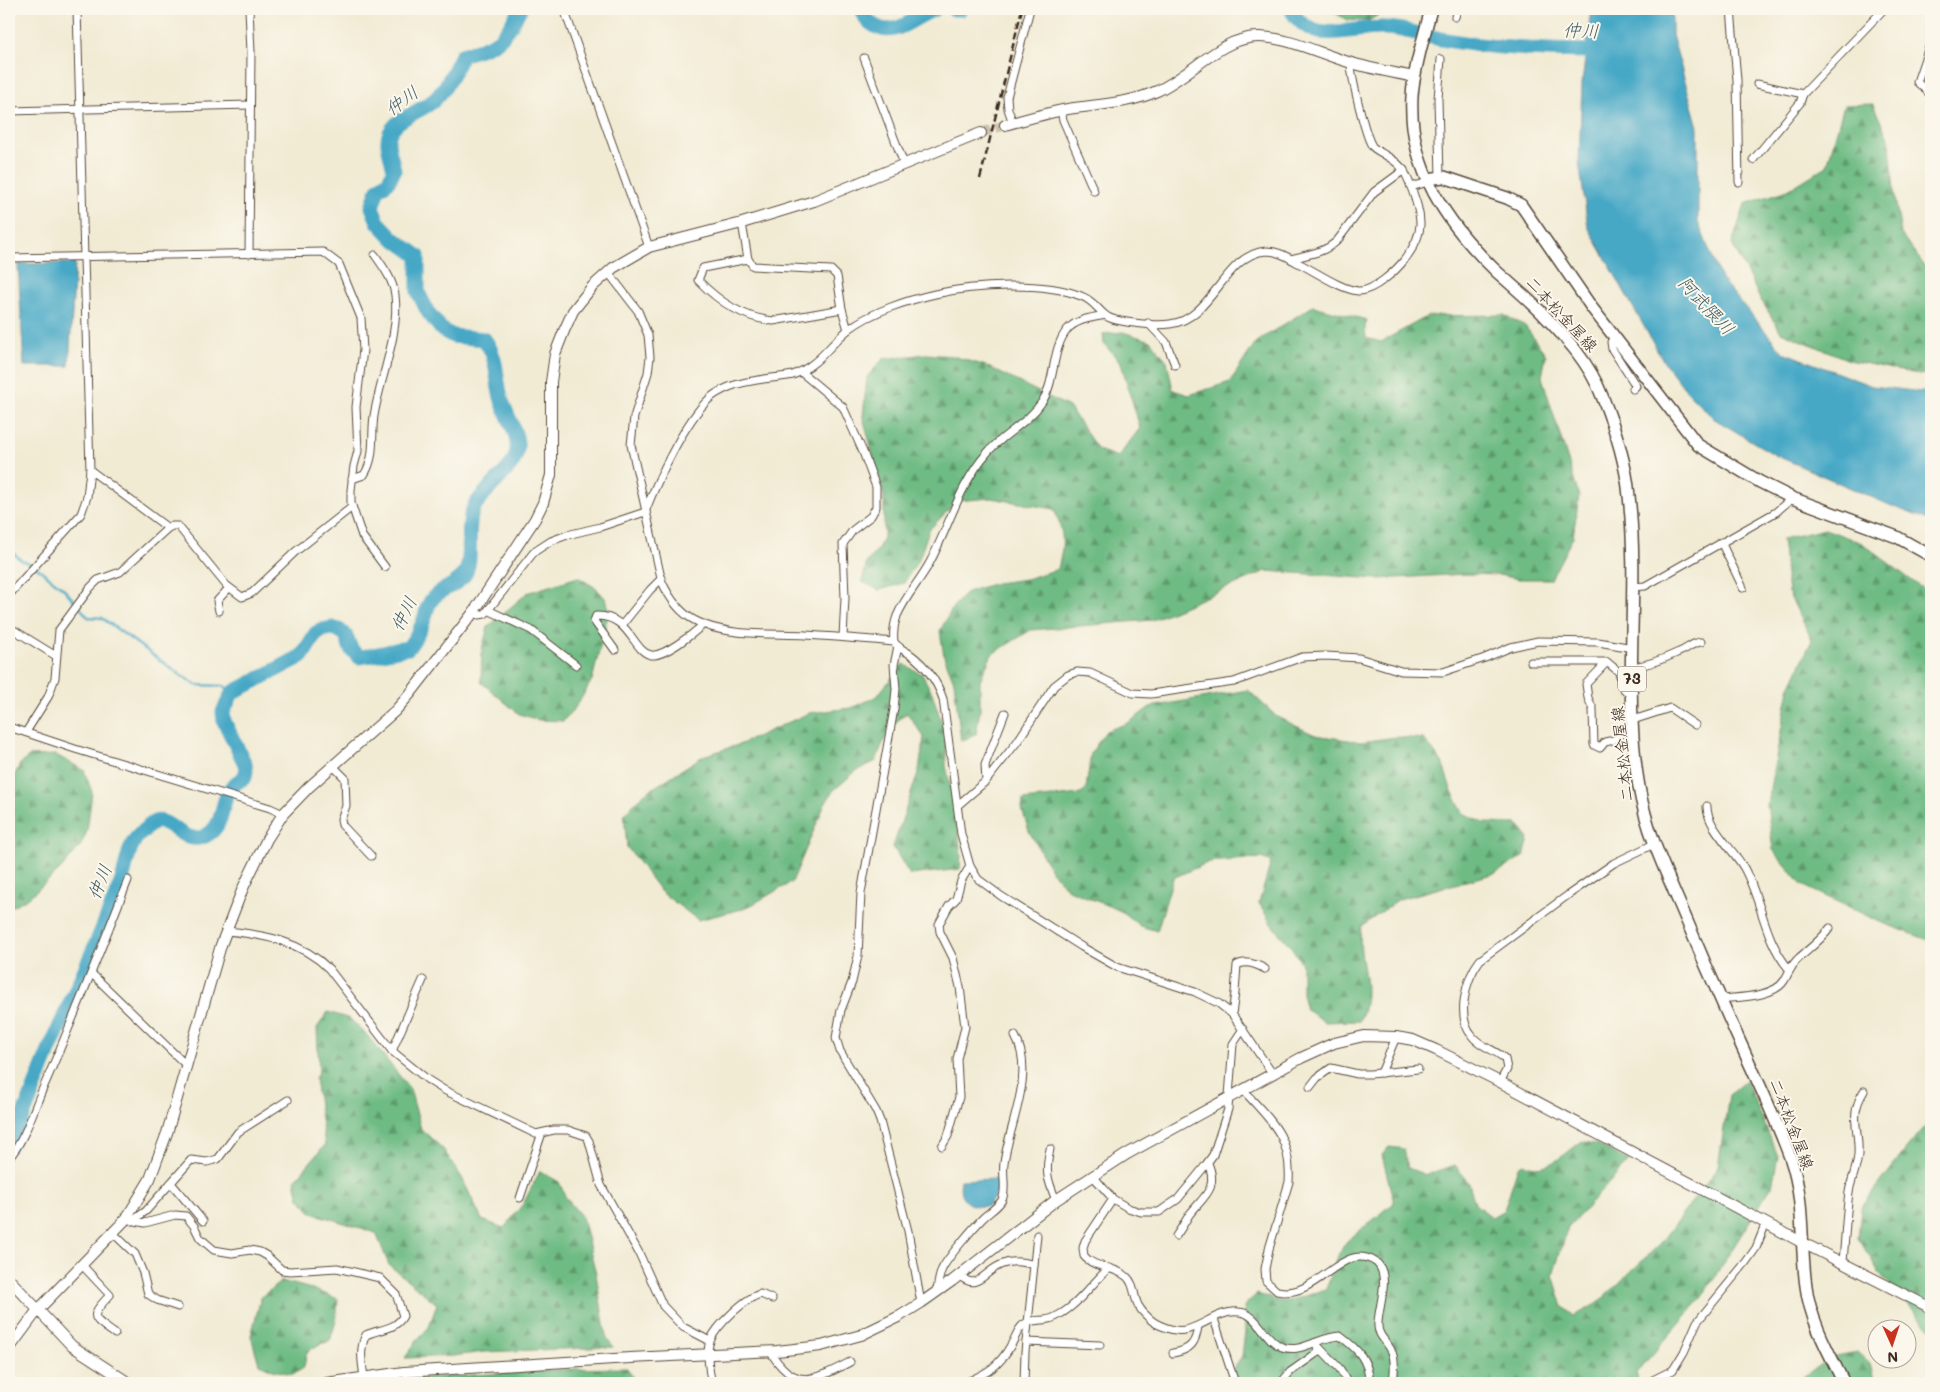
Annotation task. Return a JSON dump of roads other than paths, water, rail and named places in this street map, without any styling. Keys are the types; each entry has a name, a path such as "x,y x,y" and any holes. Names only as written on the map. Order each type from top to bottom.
{"main road":[{"name":"二本松金屋線","path":"1431,9 1415,77 1412,115 1421,164 1428,182 1443,209 1458,230 1573,345 1596,379 1613,423 1627,478 1631,516 1633,722 1639,788 1645,815 1654,844 1778,1125 1793,1166 1800,1199 1806,1290 1821,1334 1844,1383"},
{"name":"二本松金屋線","path":"1440,177 1507,198 1520,205 1592,308 1698,445 1760,482 1792,498 1896,538 1931,556"},
{"path":"1428,182 1440,177"}],"street":[{"path":"9,595 81,514 87,497 90,470 77,9"},
{"path":"249,9 249,254"},
{"path":"564,9 649,247"},
{"path":"1030,9 1007,97 1009,124 1061,110 1124,102 1151,94 1185,75 1223,47 1250,38 1260,37 1286,42 1351,63 1415,77"},
{"path":"1455,17 1457,9"},
{"path":"1730,9 1737,80 1739,182"},
{"path":"1752,160 1800,104 1803,94 1884,9"},
{"path":"1931,41 1918,82 1931,95"},
{"path":"864,58 904,164"},
{"path":"1440,177 1438,99 1441,59"},
{"path":"645,512 654,488 686,431 696,414 710,397 737,385 801,372 820,359 848,330 873,315 936,294 1022,286 1066,291 1090,300 1105,316 1117,320 1170,324 1188,318 1204,305 1236,265 1256,254 1271,252 1291,258 1349,289 1361,291 1372,287 1403,262 1415,244 1420,231 1421,220 1404,170 1398,162 1372,146 1354,84 1351,63"},
{"path":"1758,84 1803,94"},
{"path":"9,111 250,105"},
{"path":"1061,110 1063,120 1094,191"},
{"path":"129,1220 158,1161 216,963 243,888 267,839 283,814 309,787 334,767 395,711 410,694 473,612 531,525 542,503 551,475 551,382 556,354 573,311 592,287 608,272 628,258 649,247 742,223 814,201 981,133"},
{"path":"1291,258 1323,251 1330,247 1337,241 1374,192 1404,170"},
{"path":"1411,187 1428,182"},
{"path":"742,223 748,259 753,266 831,270 837,276 842,309 848,330"},
{"path":"9,258 323,252 339,264 361,318 363,336 356,407 358,451 350,490 352,507 362,536 385,567"},
{"path":"352,479 364,475 370,462 373,448 374,416 397,310 394,288 390,278 375,255"},
{"path":"748,259 703,268 698,280 709,291 726,303 750,316 764,320 773,321 842,309"},
{"path":"608,272 638,311 648,335 650,357 648,373 634,417 631,445 645,512 668,595 693,620 724,631 843,637 896,644 910,654 928,670 941,692 945,708 961,834 973,874 984,884 1082,947 1117,967 1218,1003 1232,1014 1272,1072"},
{"path":"920,1303 908,1231 880,1121 840,1051 836,1038 841,1010 852,982 858,956 861,893 894,709 896,644 894,630 897,615 929,565 970,476 987,453 1027,419 1043,400 1050,384 1060,344 1068,328 1080,321 1105,316"},
{"path":"1148,323 1166,342 1175,365"},
{"path":"1614,337 1611,342 1612,349 1636,386 1633,389"},
{"path":"801,372 843,407 863,452 876,488 876,507 871,516 847,537 843,544 845,598 843,637"},
{"path":"90,470 168,528"},
{"path":"1632,587 1645,586 1776,512 1792,498"},
{"path":"26,732 48,697 56,678 56,656 60,630 90,588 98,580 120,572 168,528 178,526 229,588 242,597 252,593 295,552 352,507"},
{"path":"473,612 482,615 488,610 534,552 540,548 567,535 645,512"},
{"path":"1721,542 1743,588"},
{"path":"622,625 662,578"},
{"path":"219,611 217,601 229,588"},
{"path":"488,610 531,630 576,665"},
{"path":"615,650 594,621 596,616 622,625 646,653 653,656 668,650 695,633 704,624"},
{"path":"9,627 56,656"},
{"path":"958,805 986,781 1017,742 1054,686 1068,675 1076,672 1090,673 1133,693 1151,694 1234,682 1302,657 1359,658 1401,671 1443,672 1511,647 1538,641 1598,642 1633,648"},
{"path":"1632,667 1671,656 1683,651 1694,642 1701,642"},
{"path":"1531,662 1607,662 1619,672 1623,688 1632,697"},
{"path":"1607,662 1586,684 1588,698 1593,709 1594,745 1600,748 1605,742 1614,740 1633,722 1670,708 1695,725"},
{"path":"986,781 985,765 1005,713"},
{"path":"9,727 270,808 283,814"},
{"path":"334,767 345,778 346,806 341,819 342,825 371,856"},
{"path":"1707,806 1707,812 1711,821 1740,860 1751,881 1776,951 1789,969"},
{"path":"1500,1082 1507,1069 1505,1060 1472,1037 1464,1021 1465,998 1474,967 1480,960 1614,863 1654,844"},
{"path":"942,1146 948,1136 959,1097 957,1059 965,1027 960,986 953,958 940,932 939,924 956,899 961,881 970,866"},
{"path":"9,1158 24,1135 92,974 128,880"},
{"path":"1721,999 1762,994 1774,989 1784,982 1789,969 1798,958 1822,939 1830,928"},
{"path":"228,930 261,935 289,943 317,958 329,969 392,1051 444,1090 533,1132 542,1133 554,1130 568,1130 586,1136 601,1185 639,1253 663,1306 683,1327 710,1342"},
{"path":"1232,1014 1236,993 1237,965 1243,962 1253,963 1265,969"},
{"path":"92,974 186,1065"},
{"path":"392,1051 423,980"},
{"path":"1092,1175 1113,1200 1140,1212 1159,1212 1178,1199 1213,1155 1230,1098 1233,1044 1243,1029"},
{"path":"937,1291 943,1268 976,1225 994,1209 1004,1196 1004,1162 1018,1106 1022,1080 1023,1061 1015,1036"},
{"path":"328,1383 434,1370 770,1351 821,1346 840,1342 872,1331 920,1303 1056,1200 1127,1154 1300,1058 1348,1039 1364,1036 1396,1037 1413,1040 1500,1082 1803,1243 1931,1308"},
{"path":"1381,1074 1396,1037"},
{"path":"1310,1087 1317,1078 1331,1068 1358,1074 1381,1074 1418,1069"},
{"path":"1243,1090 1275,1124 1281,1134 1289,1169 1289,1182 1266,1265 1266,1282 1277,1291 1300,1290 1314,1284 1335,1266 1348,1259 1362,1256 1377,1263 1382,1273 1383,1292 1377,1326 1393,1354 1395,1365 1393,1383"},
{"path":"1843,1262 1849,1191 1858,1154 1855,1123 1856,1109 1864,1091"},
{"path":"9,1349 37,1311 81,1264 112,1233 129,1220 146,1211 191,1160 208,1162 218,1160 238,1132 288,1100"},
{"path":"520,1198 542,1133"},
{"path":"1050,1149 1047,1163 1047,1178 1056,1200"},
{"path":"1176,1236 1189,1216 1208,1193 1212,1176 1208,1163"},
{"path":"170,1183 202,1221"},
{"path":"1113,1200 1085,1241 1083,1248 1084,1256 1087,1260 1123,1274 1131,1281 1138,1307 1152,1321 1174,1331 1184,1331 1229,1312 1243,1312 1248,1314 1271,1340 1282,1347 1303,1347 1331,1336 1340,1336 1346,1340 1366,1363 1370,1383"},
{"path":"129,1220 146,1223 160,1221 175,1215 186,1216 200,1238 214,1250 232,1254 250,1250 260,1252 282,1270 337,1268 380,1278 396,1294 403,1316 392,1327 366,1335 362,1348 364,1378"},
{"path":"1647,1383 1673,1370 1684,1352 1697,1322 1756,1248 1766,1223"},
{"path":"112,1233 135,1254 144,1273 148,1294 157,1300 178,1307"},
{"path":"1024,1383 1026,1342 1038,1235"},
{"path":"959,1275 972,1283 1003,1264 1014,1262 1034,1265"},
{"path":"81,1264 110,1295 96,1310 95,1316 100,1324 115,1334"},
{"path":"965,1383 987,1373 997,1365 1007,1352 1021,1326 1028,1321 1054,1318 1071,1308 1109,1268"},
{"path":"9,1279 37,1311 72,1346 129,1383"},
{"path":"712,1383 709,1354 710,1342 728,1318 748,1299 761,1294 772,1299"},
{"path":"1214,1319 1235,1383"},
{"path":"1173,1353 1187,1350 1191,1346 1198,1326"},
{"path":"1026,1342 1100,1345"},
{"path":"1315,1343 1340,1369 1348,1383"},
{"path":"1281,1383 1290,1372 1321,1350"},
{"path":"770,1351 778,1364 796,1378 804,1380 823,1375 850,1362"}],"water":[{"name":"阿武隈川","path":"1591,9 1672,9 1672,35 1698,127 1698,222 1721,279 1783,352 1872,386 1931,393 1931,521 1894,507 1775,455 1713,418 1689,394 1664,362 1588,227 1579,161 1582,84"},
{"path":"75,263 69,366 24,366 18,264"},
{"path":"999,1179 999,1191 988,1206 975,1206 966,1202 963,1198 960,1187 961,1180"}],"waterway":[{"name":"仲川","path":"9,1146 113,904 132,844 151,824 161,821 186,836 193,838 210,833 218,824 230,789 245,777 245,764 224,721 223,712 232,693 302,656 316,633 322,630 332,628 339,630 346,636 351,649 359,657 408,648 420,629 431,601 436,595 459,580 466,572 469,559 470,519 472,512 479,500 513,462 516,454 516,438 502,401 489,346 484,339 453,336 442,330 428,312 418,292 418,256 393,238 378,222 372,207 378,189 388,182 394,171 388,144 392,129 397,123 427,106 438,96 462,55 498,41 520,9"},
{"name":"仲川","path":"861,9 866,19 883,29 890,30 905,25 935,9"},
{"name":"仲川","path":"954,9 961,9"},
{"name":"仲川","path":"1291,9 1302,24 1310,29 1326,33 1391,28 1441,39 1481,45 1543,50 1605,51"},
{"path":"9,549 21,560 34,565 64,589 88,617 102,618 196,685 224,686 232,693"}],"tunnel":[{"path":"981,133 1005,125"}],"railway":[{"path":"980,179 1022,9"}]}
